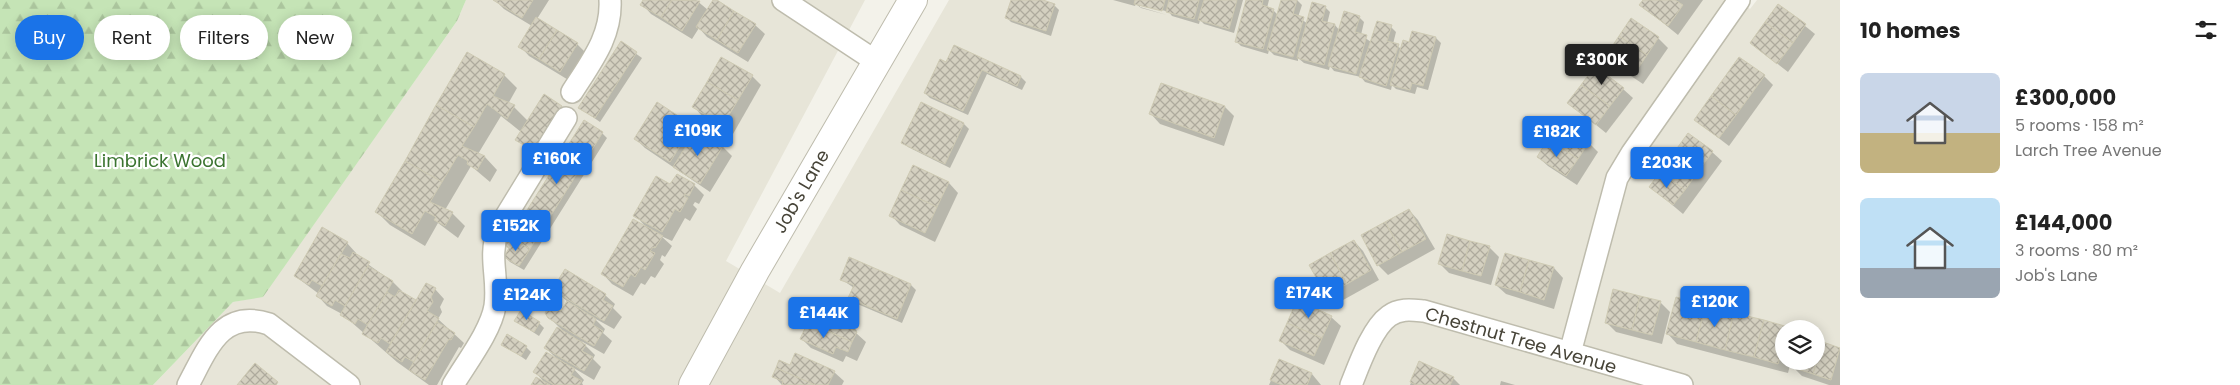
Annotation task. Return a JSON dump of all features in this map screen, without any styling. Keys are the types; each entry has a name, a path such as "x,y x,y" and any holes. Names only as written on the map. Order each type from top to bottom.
{"street":[{"path":"572,92 605,39 611,16 610,0"},
{"path":"783,0 877,62"},
{"name":"Job's Lane","path":"693,385 755,271 913,0"},
{"path":"1570,353 1617,178 1632,153 1739,0"},
{"path":"453,385 493,313 495,290 492,246 498,228 566,118"},
{"name":"Chestnut Tree Avenue","path":"1351,385 1369,344 1389,316 1405,309 1424,311 1682,385"},
{"path":"188,385 208,347 219,333 242,319 255,319 268,324 349,385"}],"shaded area":[{"path":"466,0 865,0 726,261 780,293 949,0 1738,0 1750,9 1757,0 1840,0 1840,385 153,385 233,302 263,296 457,21"}],"green space":[{"name":"Limbrick Wood","path":"0,0 466,0 457,21 263,297 233,302 153,385 0,385"}],"building":[{"path":"493,0 533,0 522,18"},
{"path":"643,0 672,0 661,17 640,5"},
{"path":"672,0 700,1 682,31 661,17"},
{"path":"713,0 717,0 734,11 717,40 696,27"},
{"path":"1011,0 1043,0 1055,4 1046,31 1005,18"},
{"path":"1135,0 1165,0 1162,11 1134,4"},
{"path":"1169,0 1199,0 1194,19 1166,12"},
{"path":"1204,0 1237,0 1229,29 1198,20"},
{"path":"1246,0 1263,0 1262,5 1274,9 1263,49 1235,42"},
{"path":"1281,0 1297,0 1293,14 1304,17 1293,57 1267,50"},
{"path":"1643,0 1675,0 1683,5 1668,26 1639,5"},
{"path":"1312,2 1326,6 1322,21 1335,24 1324,65 1297,58"},
{"path":"1778,4 1806,24 1793,43 1765,22"},
{"path":"734,11 756,24 738,53 717,40"},
{"path":"1344,11 1360,16 1355,32 1367,35 1356,74 1328,66"},
{"path":"536,17 557,30 539,59 518,47"},
{"path":"1631,18 1659,37 1647,55 1619,36"},
{"path":"1377,21 1392,25 1387,41 1399,44 1386,86 1359,77"},
{"path":"1765,22 1793,43 1777,64 1750,43"},
{"path":"557,30 578,43 560,72 539,59"},
{"path":"1412,31 1436,37 1423,86 1412,83 1410,90 1390,85 1403,40 1409,42"},
{"path":"1619,36 1647,55 1633,76 1605,57"},
{"path":"621,41 637,52 595,118 578,108"},
{"path":"954,45 1021,76 1017,86 982,70 963,111 924,93 940,59 946,62"},
{"path":"467,52 505,74 493,96 515,105 507,119 487,104 474,127 436,105"},
{"path":"721,57 753,75 738,100 707,82"},
{"path":"1739,57 1765,75 1736,115 1711,96"},
{"path":"1595,66 1624,88 1610,106 1581,85"},
{"path":"707,82 738,100 723,125 692,107"},
{"path":"1161,83 1225,106 1214,138 1149,114"},
{"path":"1581,85 1610,106 1596,125 1567,103"},
{"path":"544,94 562,106 534,151 515,140"},
{"path":"1711,96 1736,115 1719,138 1694,120"},
{"path":"657,102 686,121 677,135 684,140 670,162 634,139"},
{"path":"921,102 964,123 945,164 901,143"},
{"path":"436,105 474,127 462,146 485,156 477,170 458,155 442,182 405,161"},
{"path":"584,120 603,132 530,249 510,237"},
{"path":"1560,122 1589,142 1578,159 1548,139"},
{"path":"696,130 723,146 700,184 673,167"},
{"path":"1688,133 1713,151 1700,169 1675,151"},
{"path":"1548,139 1578,159 1566,176 1537,157"},
{"path":"1675,151 1700,169 1685,190 1660,172"},
{"path":"405,161 442,182 430,202 453,212 445,226 434,220 436,217 425,211 412,234 375,212"},
{"path":"913,165 949,182 937,207 901,190"},
{"path":"1660,172 1685,190 1673,205 1649,187"},
{"path":"677,174 695,184 689,196 685,194 684,196 688,198 680,212 675,209 662,232 633,216 656,176 670,184"},
{"path":"901,190 937,207 925,233 889,216"},
{"path":"1409,209 1426,239 1402,252 1385,222"},
{"path":"633,219 663,236 655,248 653,247 650,251 655,253 645,270 641,267 635,277 631,274 623,287 601,274"},
{"path":"1385,222 1402,252 1377,266 1361,235"},
{"path":"322,227 348,242 322,286 312,280 309,285 294,276"},
{"path":"1447,234 1470,241 1462,271 1438,264"},
{"path":"510,237 530,249 519,266 504,257 509,248 505,246"},
{"path":"1354,240 1371,270 1347,284 1330,253"},
{"path":"1470,241 1490,246 1481,276 1462,271"},
{"path":"353,252 370,262 345,306 335,300 332,306 316,296 341,254 350,258"},
{"path":"1330,253 1347,284 1326,295 1309,265"},
{"path":"1505,253 1529,260 1520,292 1495,285"},
{"path":"849,257 911,284 897,319 848,298 854,285 840,280"},
{"path":"1529,260 1554,267 1544,300 1520,292"},
{"path":"368,266 393,281 368,325 358,319 355,324 340,315"},
{"path":"565,269 606,294 603,300 613,306 604,321 552,290"},
{"path":"426,283 436,288 431,297 433,302 427,311 439,318 414,362 405,357 402,362 386,352"},
{"path":"530,285 549,297 543,307 524,296"},
{"path":"1613,289 1640,296 1632,330 1605,323"},
{"path":"399,290 416,300 390,344 381,338 378,343 362,334 387,292 395,297"},
{"path":"1640,296 1661,301 1652,335 1632,330"},
{"path":"1676,297 1706,305 1696,342 1666,334"},
{"path":"1297,300 1332,316 1322,338 1287,323"},
{"path":"567,301 596,319 593,325 603,331 594,346 548,318 545,313 548,308 561,311"},
{"path":"816,305 848,320 845,326 857,332 852,342 808,322"},
{"path":"1706,305 1734,313 1725,350 1696,342"},
{"path":"521,310 540,322 534,332 514,321"},
{"path":"1734,313 1764,320 1754,357 1725,350"},
{"path":"1764,320 1775,323 1775,363 1754,357"},
{"path":"437,322 455,333 451,340 449,339 425,380 409,370"},
{"path":"808,322 852,342 848,352 836,347 833,354 800,339"},
{"path":"1287,323 1322,338 1314,356 1279,341"},
{"path":"557,327 586,345 582,351 593,357 584,371 544,348"},
{"path":"507,334 527,346 521,356 501,345"},
{"path":"1825,343 1840,348 1831,380 1813,374 1814,370 1825,370"},
{"path":"546,352 575,369 571,375 582,381 579,385 554,385 533,372"},
{"path":"795,353 835,371 828,385 815,385 776,368 779,360 790,365"},
{"path":"1279,359 1312,373 1307,385 1282,385 1270,380"},
{"path":"1419,361 1454,377 1450,385 1416,385 1410,382"},
{"path":"255,363 278,382 276,385 237,385"},
{"path":"776,368 815,385 782,385 783,381 772,377"},
{"path":"1800,370 1814,370 1813,374"},
{"path":"536,377 550,385 531,385"}]}
